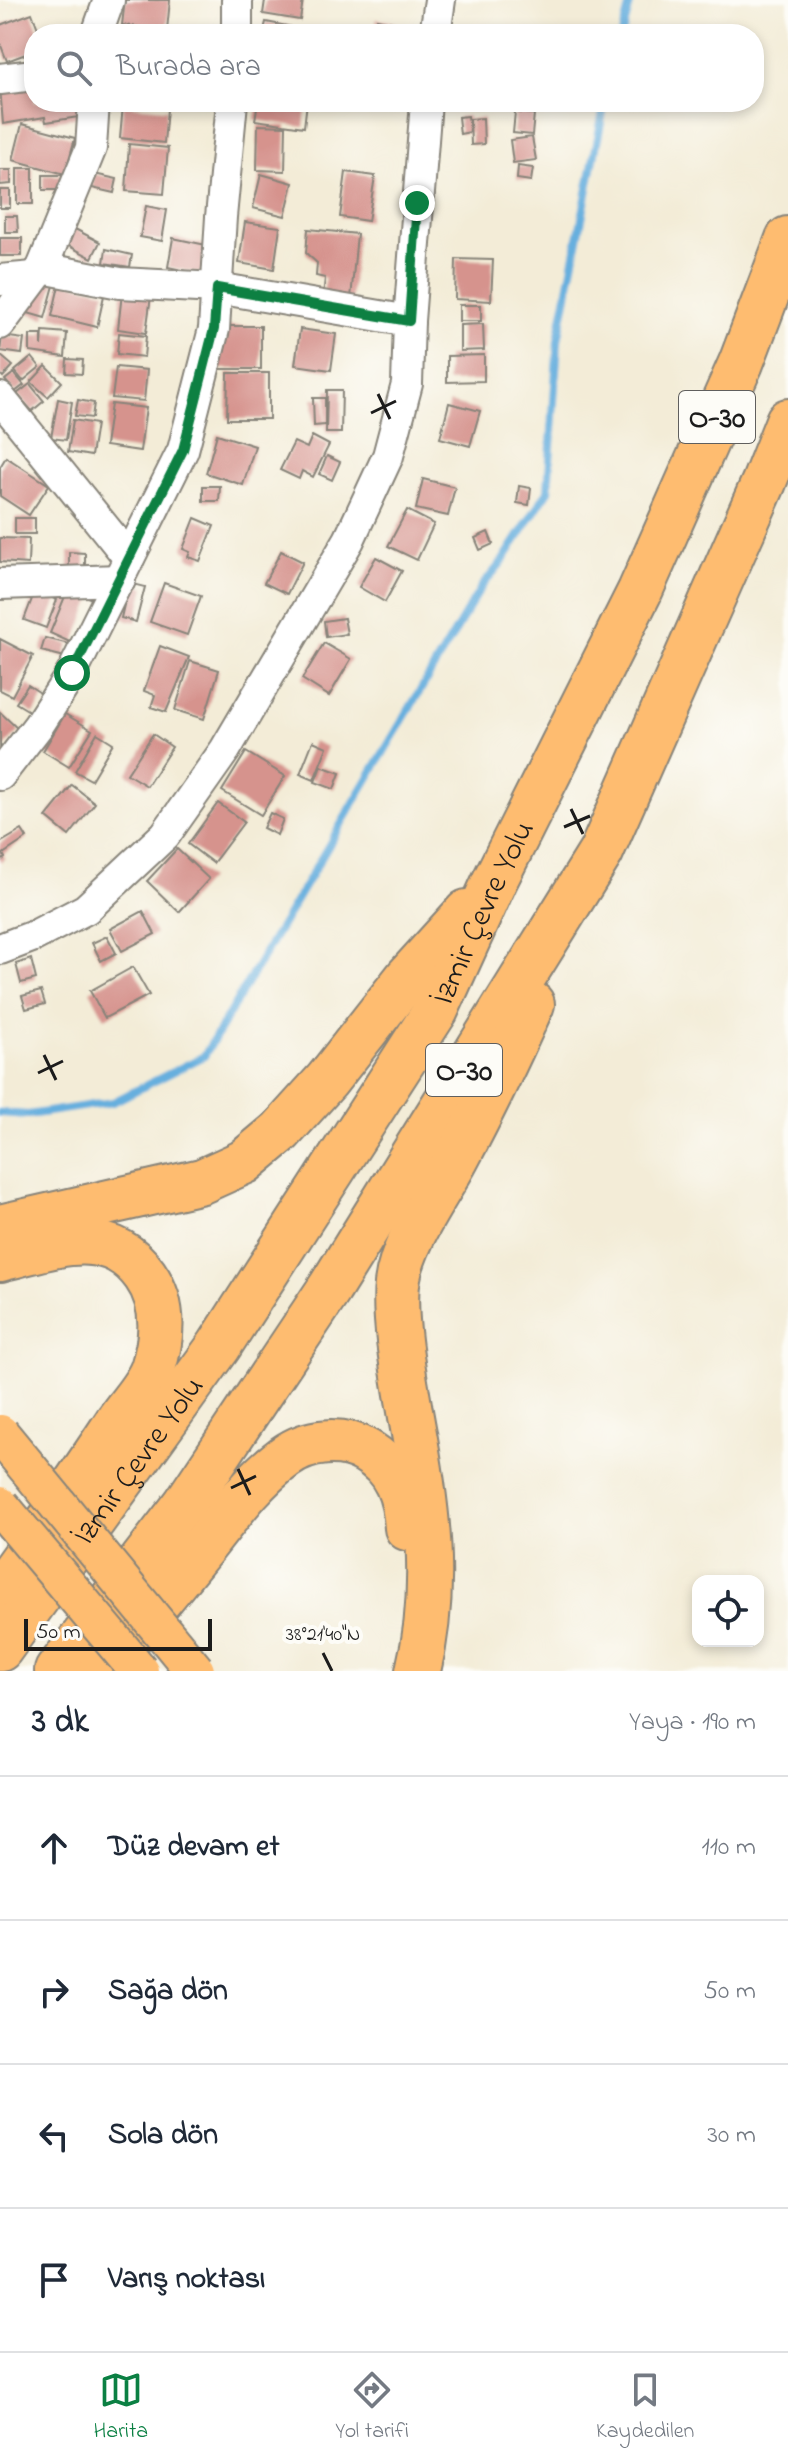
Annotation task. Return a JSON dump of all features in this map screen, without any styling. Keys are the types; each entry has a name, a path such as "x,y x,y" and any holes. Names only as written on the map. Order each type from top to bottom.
{"highway":[{"name":"İzmir Çevre Yolu","path":"0,1649 219,1346 436,1010 495,880 640,591 741,363 788,239"},
{"name":"İzmir Çevre Yolu","path":"57,1671 185,1505 322,1301 601,852 788,421"},
{"path":"418,1671 430,1604 431,1551 424,1484 399,1336 397,1284 411,1239 495,1085 601,852"},
{"path":"0,1227 202,1181 244,1162 281,1131 327,1080 407,978 495,880"},
{"path":"0,1259 77,1241 112,1246 137,1265 151,1283 161,1313 160,1342 151,1373 0,1589"},
{"path":"101,1671 250,1489 287,1455 324,1441 353,1444 375,1456 396,1477 406,1508 409,1551 407,1597 390,1671"}],"main road":[{"path":"0,1434 195,1671"},
{"path":"0,1506 139,1671"}],"street":[{"path":"101,24 109,0"},
{"path":"237,0 237,24"},
{"path":"436,24 440,0"},
{"path":"0,79 24,76"},
{"path":"0,324 38,273 91,148 93,112"},
{"path":"0,775 38,726 72,673 183,450 214,329 231,112"},
{"path":"0,949 34,936 86,909 165,835 225,750 349,540 388,456 407,384 425,112"},
{"path":"0,280 38,273 120,283 217,288 409,321"},
{"path":"0,398 125,569"},
{"path":"0,584 125,569"}],"building":[{"path":"125,0 170,0 168,24 122,24"},
{"path":"265,0 303,0 300,20 263,14"},
{"path":"32,13 36,24 24,24 24,55 7,61 0,43 0,25"},
{"path":"377,19 397,23 397,24 376,24"},
{"path":"24,83 24,112 84,112 85,116 46,122 45,117 3,124 0,87"},
{"path":"122,112 167,112 164,143 120,138"},
{"path":"256,112 306,112 304,127 255,120"},
{"path":"515,112 534,114 532,135 513,133"},
{"path":"468,116 470,132 460,134 458,117"},
{"path":"483,118 484,144 471,145 470,119"},
{"path":"22,124 75,138 65,174 13,160"},
{"path":"258,125 286,126 285,171 257,170"},
{"path":"532,137 536,160 513,163 510,140"},
{"path":"129,144 168,148 164,194 126,191"},
{"path":"518,166 533,168 531,181 517,179"},
{"path":"17,168 33,168 33,204 17,204"},
{"path":"0,170 11,170 11,184 0,185"},
{"path":"346,172 375,176 368,221 340,217"},
{"path":"94,174 117,179 114,193 92,188"},
{"path":"261,174 293,183 285,216 253,208"},
{"path":"43,175 62,175 62,190 43,190"},
{"path":"0,190 10,190 10,208 0,208"},
{"path":"146,206 167,210 162,241 140,237"},
{"path":"5,216 17,216 18,232 5,232"},
{"path":"245,222 280,227 274,269 239,263"},
{"path":"73,228 100,242 92,258 65,244"},
{"path":"308,229 357,234 351,299 323,296 325,278 316,276 317,263 306,253"},
{"path":"0,238 22,238 22,256 0,256"},
{"path":"173,238 206,245 201,274 168,267"},
{"path":"106,249 132,255 130,267 104,263"},
{"path":"456,259 493,260 491,301 455,299"},
{"path":"38,277 55,282 45,318 28,313"},
{"path":"60,281 105,291 97,327 52,316"},
{"path":"122,293 151,296 146,333 118,329"},
{"path":"459,305 481,305 481,321 459,321"},
{"path":"483,324 484,350 460,351 460,325"},
{"path":"216,326 261,326 261,369 216,369"},
{"path":"300,329 336,334 331,370 295,365"},
{"path":"43,331 67,333 65,357 30,352 30,335 42,335 42,346"},
{"path":"119,333 146,336 144,357 117,354"},
{"path":"2,336 24,339 22,354 0,351"},
{"path":"0,355 13,366 3,377 0,374"},
{"path":"484,355 484,381 447,382 447,356"},
{"path":"32,357 40,367 23,381 15,371"},
{"path":"67,359 83,360 82,374 66,373"},
{"path":"46,366 62,382 48,397 31,382"},
{"path":"116,367 147,370 144,401 112,398"},
{"path":"14,373 24,385 15,392 5,380"},
{"path":"228,373 269,373 269,419 227,419"},
{"path":"30,384 44,401 32,411 17,394"},
{"path":"327,390 342,390 341,433 326,433"},
{"path":"313,398 325,398 325,425 314,426"},
{"path":"58,399 72,402 66,440 51,438"},
{"path":"78,400 94,403 92,418 75,416"},
{"path":"449,403 480,411 470,446 440,438"},
{"path":"111,404 146,408 140,451 105,446"},
{"path":"73,420 96,424 91,456 68,452"},
{"path":"217,434 255,446 243,485 206,473"},
{"path":"312,436 329,445 313,477 302,471 299,479 280,470 294,442 307,448"},
{"path":"327,456 340,462 332,480 319,474"},
{"path":"6,457 49,485 29,515 0,496 0,467"},
{"path":"423,479 455,487 448,516 416,509"},
{"path":"203,486 220,486 219,501 203,501"},
{"path":"519,486 531,488 529,505 517,503"},
{"path":"407,510 434,524 417,560 388,546"},
{"path":"15,518 35,518 35,534 15,534"},
{"path":"195,518 214,526 200,561 188,557 190,552 183,549"},
{"path":"488,532 493,544 480,550 475,538"},
{"path":"0,538 29,539 28,564 0,562"},
{"path":"281,551 303,562 287,594 264,583"},
{"path":"69,552 85,553 85,570 69,569"},
{"path":"376,557 402,571 385,602 359,587"},
{"path":"129,583 145,587 136,622 121,618"},
{"path":"164,583 201,596 187,635 150,622"},
{"path":"68,589 92,599 74,644 50,633"},
{"path":"35,591 57,600 46,628 24,620"},
{"path":"344,618 347,634 326,637 324,621"},
{"path":"45,638 69,644 65,657 41,651"},
{"path":"0,639 33,656 12,696 0,690"},
{"path":"324,643 351,659 329,696 302,679"},
{"path":"160,646 189,657 166,712 151,707 155,695 144,691"},
{"path":"190,661 219,670 204,719 175,710"},
{"path":"28,685 45,696 34,714 16,703"},
{"path":"0,712 20,731 0,751"},
{"path":"65,714 92,730 69,767 43,751"},
{"path":"97,733 113,743 91,780 75,771"},
{"path":"153,734 172,747 147,786 127,774"},
{"path":"313,741 327,747 314,780 300,774"},
{"path":"246,752 285,776 261,815 222,791"},
{"path":"321,766 340,773 334,789 315,782"},
{"path":"72,785 95,803 69,836 46,817"},
{"path":"218,803 244,822 213,863 188,844"},
{"path":"270,813 283,819 277,835 263,828"},
{"path":"22,830 27,838 3,854 5,858 0,862 0,843"},
{"path":"177,849 209,879 179,912 147,881"},
{"path":"143,911 155,934 122,951 110,929"},
{"path":"107,936 116,953 101,961 92,943"},
{"path":"31,959 36,979 21,983 16,964"},
{"path":"133,967 149,995 105,1018 90,991"},
{"path":"41,991 45,1004 26,1009 22,996"}],"waterway":[{"path":"625,24 631,0"},
{"path":"0,1113 28,1115 113,1102 204,1056 482,586 502,562 548,491 558,340 603,112"}],"route":[{"path":"72,673 183,450 214,329 217,288 409,321 417,203"}]}
